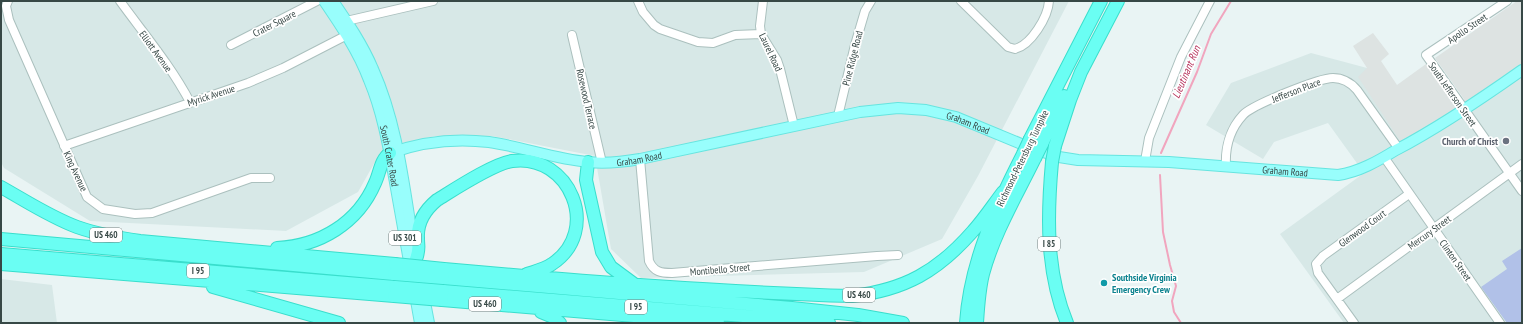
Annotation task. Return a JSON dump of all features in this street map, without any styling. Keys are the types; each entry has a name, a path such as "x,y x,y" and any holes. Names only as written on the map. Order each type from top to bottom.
{"highway":[{"name":"Richmond-Petersburg Turnpike","path":"966,323 968,299 975,266 1003,192 1101,1"},
{"name":"Richmond-Petersburg Turnpike","path":"1067,323 1055,283 1049,244 1048,204 1052,162 1055,146 1081,72 1118,1"},
{"path":"977,323 984,273 1001,226 1076,71 1094,47"},
{"path":"221,248 291,247 308,243 329,234 350,219 366,201 377,179 383,159 393,152"},
{"path":"416,259 419,250 418,240 420,222 431,205 437,200 498,165 511,161 528,161 550,169 564,181 573,198 577,213 577,222 570,244 559,259 543,269 520,276"},
{"path":"588,162 586,180 602,252 611,266 635,284"},
{"name":"US 460","path":"1,187 65,222 95,233 140,241 221,248 443,274 520,276 752,292 852,296 881,292 896,287 923,275 944,261 974,230 1003,192"},
{"name":"I 95","path":"1,239 394,269"},
{"name":"I 95","path":"1,254 394,292 829,323"},
{"path":"1,264 189,280 394,292"},
{"name":"I 95","path":"443,274 858,315 885,323"},
{"path":"189,280 339,323"},
{"path":"675,287 727,298 792,308"},
{"name":"US 460","path":"442,296 528,308 718,323"},
{"path":"528,308 547,314 560,323"},
{"path":"858,315 903,323"},
{"path":"669,323 687,320"}],"main road":[{"name":"South Crater Road","path":"324,1 343,22"},
{"name":"South Crater Road","path":"333,1 350,34 370,80 393,152 429,323"},
{"name":"Graham Road","path":"393,152 438,142 476,141 517,147 564,158 602,163 640,159 838,116 879,109 898,108 926,110 956,117 1013,142 1059,157 1097,161 1145,161 1226,166 1338,175 1356,171 1422,136 1464,110 1522,70"},
{"name":"South Crater Road","path":"393,152 420,323"}],"street":[{"name":"King Avenue","path":"8,1 7,13 87,197 103,209 135,214 152,213 251,178 270,178"},
{"name":"Elliott Avenue","path":"120,1 181,85 190,102"},
{"path":"343,22 430,1"},
{"path":"638,1 643,12 654,25 660,29 698,42 714,43 736,35 761,34"},
{"name":"Laurel Road","path":"762,1 760,26 761,34 777,60 794,126"},
{"path":"961,1 1004,44 1015,49 1024,45 1033,35 1047,15 1049,1"},
{"path":"1145,161 1149,138 1181,57 1210,1"},
{"name":"Apollo Street","path":"1426,55 1507,1"},
{"name":"Crater Square","path":"231,45 312,2"},
{"name":"Pine Ridge Road","path":"838,116 866,3"},
{"name":"Myrick Avenue","path":"64,146 259,78 350,34"},
{"name":"Rosewood Terrace","path":"572,35 602,163"},
{"name":"South Jefferson Street","path":"1426,55 1522,191"},
{"name":"Jefferson Place","path":"1226,166 1229,139 1238,120 1244,114 1256,105 1327,78 1340,79 1352,85 1399,149"},
{"name":"Clinton Street","path":"1384,157 1500,323"},
{"name":"Montibello Street","path":"640,159 649,261 658,272 678,272 898,255"},
{"name":"Mercury Street","path":"1336,299 1522,164"},
{"name":"Glenwood Court","path":"1336,299 1318,273 1316,264 1323,256 1409,194"},
{"path":"1336,299 1354,323"}],"shaded area":[{"path":"1,1 1069,1 978,176 942,239 864,272 641,278 611,249 595,156 492,136 435,136 403,143 380,153 358,192 286,231 90,221 4,168 1,162"},
{"path":"1517,1 1520,1 1522,4 1522,64 1466,102 1435,58"},
{"path":"1373,33 1389,54 1381,61 1397,85 1426,64 1457,108 1401,142 1358,77 1367,68 1353,46"},
{"path":"1311,53 1367,68 1401,142 1522,61 1522,323 1344,323 1280,234 1364,173 1328,123 1274,142 1263,159 1206,125 1231,83"},
{"path":"1522,248 1522,323 1507,323 1481,287 1507,269 1502,261"},
{"path":"1,279 52,285 57,323 1,323"}],"waterway":[{"name":"Lieutinant Run","path":"1161,153 1197,72 1211,34 1231,1"},
{"name":"Lieutinant Run","path":"1160,175 1163,232 1176,286 1172,301 1174,312 1181,323"}],"place":[{"name":"Church of Christ","path":"1506,141"},
{"name":"Southside Virginia Emergency Crew","path":"1104,283"}]}
